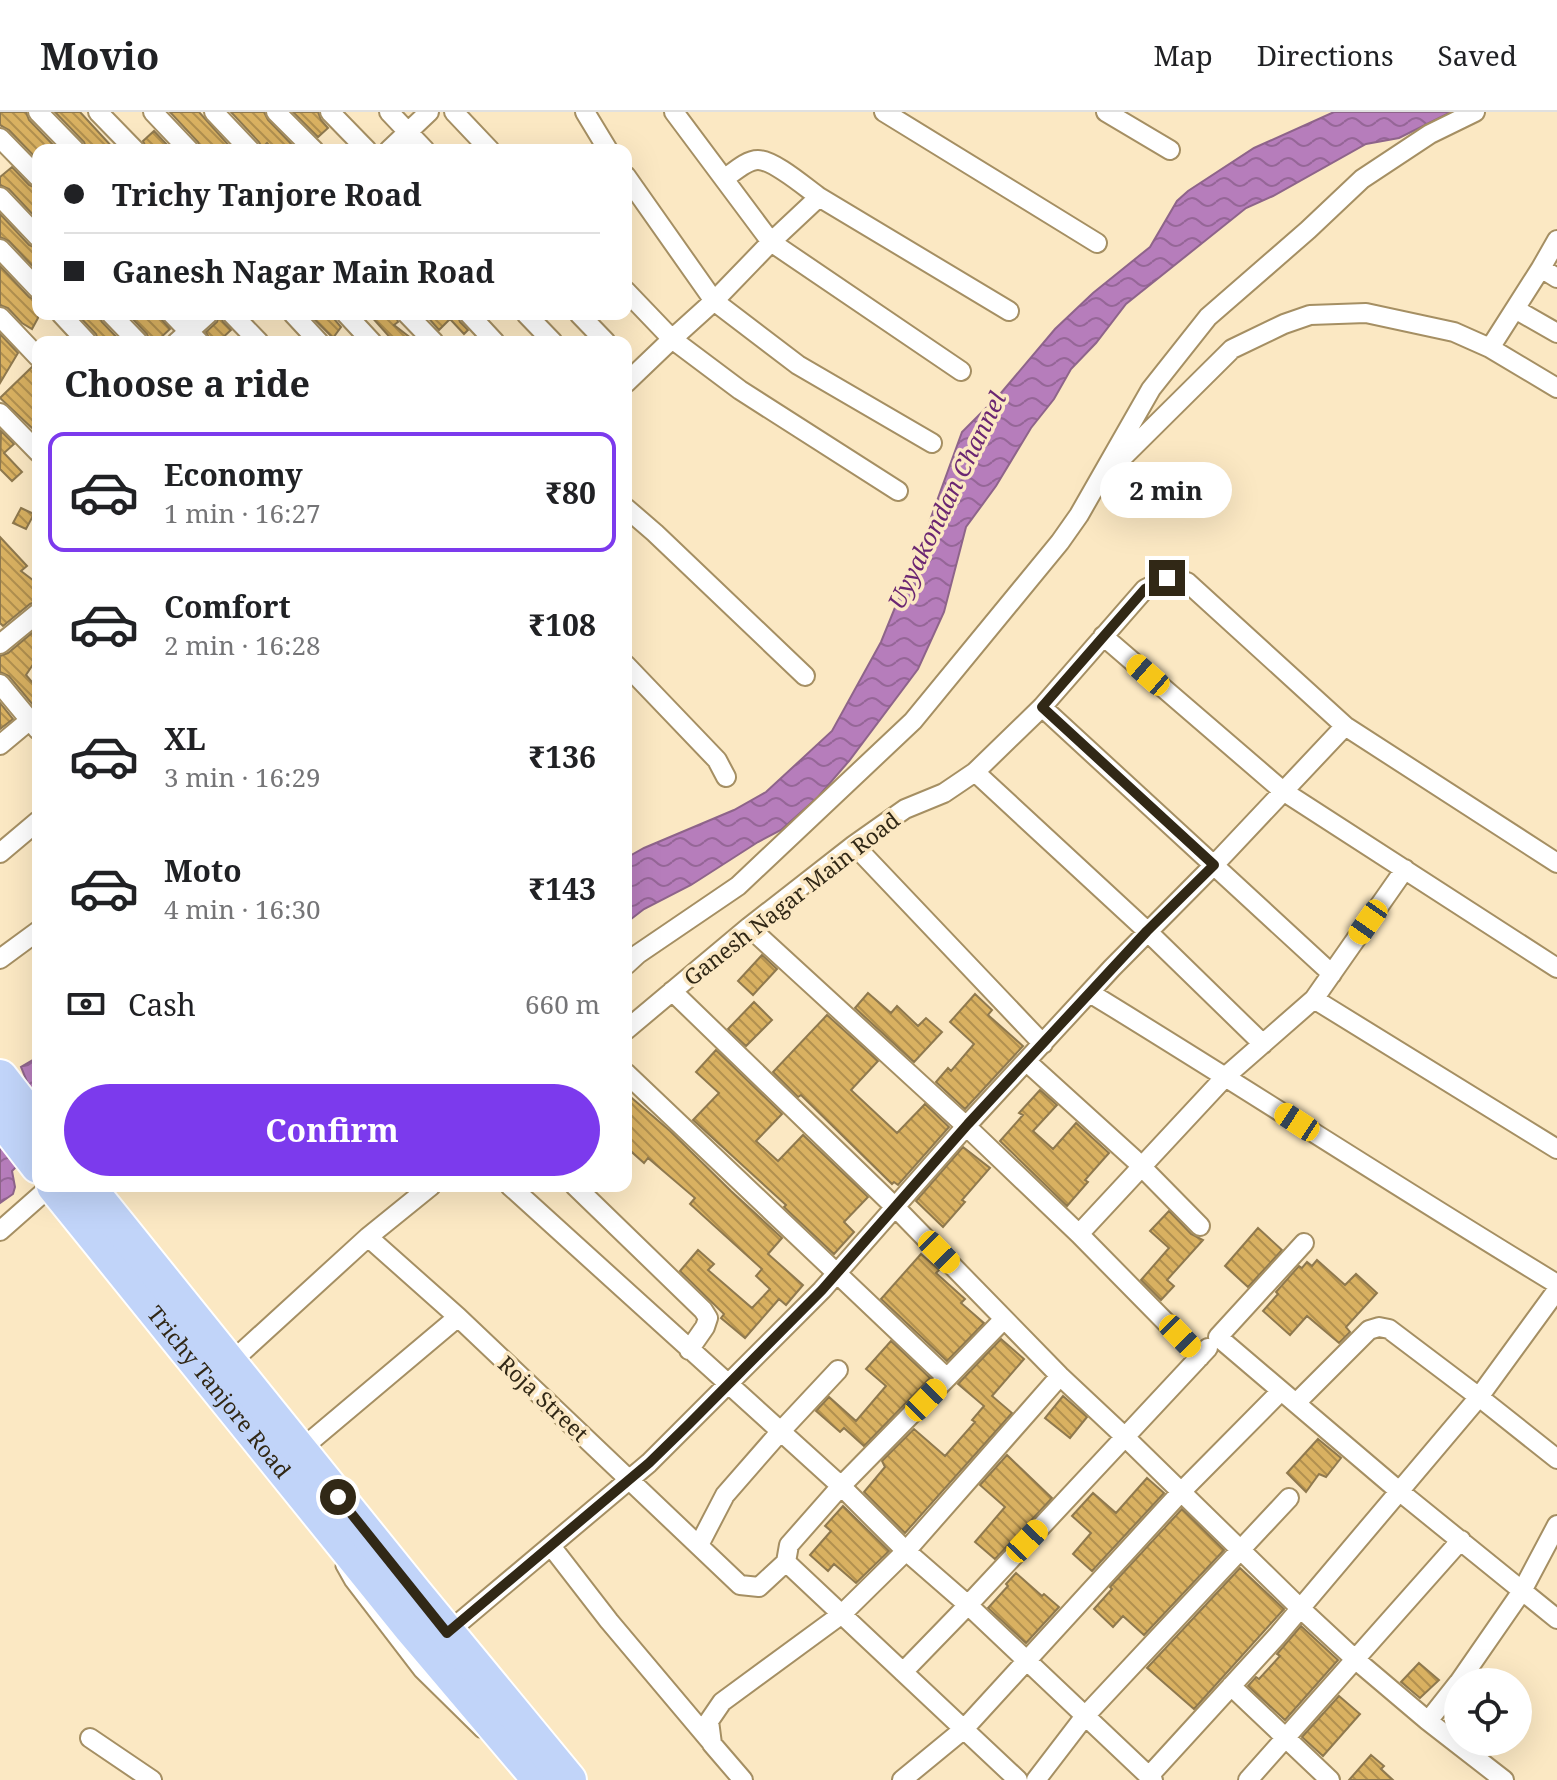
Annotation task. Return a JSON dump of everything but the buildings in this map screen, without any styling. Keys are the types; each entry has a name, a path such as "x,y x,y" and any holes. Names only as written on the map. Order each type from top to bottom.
{"highway":[{"name":"Trichy Tanjore Road","path":"3,1094 32,1121"},
{"name":"Trichy Tanjore Road","path":"3,1094 32,1150"},
{"name":"Trichy Tanjore Road","path":"59,1192 518,1759"},
{"name":"Trichy Tanjore Road","path":"92,1192 569,1780"}],"street":[{"path":"38,112 69,144"},
{"path":"98,112 129,144"},
{"path":"153,112 183,144"},
{"path":"214,112 244,144"},
{"path":"276,112 308,144"},
{"path":"330,112 361,144"},
{"path":"389,112 419,144"},
{"path":"395,144 429,112"},
{"path":"454,112 484,144"},
{"path":"585,112 604,144"},
{"path":"674,112 771,242 961,371"},
{"path":"884,112 1097,243"},
{"path":"1106,112 1170,150"},
{"path":"632,960 738,886 913,721 1060,542 1079,515 1151,389 1208,317 1362,179 1430,134 1475,112"},
{"path":"0,138 32,171"},
{"path":"724,179 749,162 759,160 773,165 819,197 1009,311"},
{"path":"632,185 714,301 798,365 932,443"},
{"path":"0,197 32,231"},
{"path":"632,371 714,301 819,197"},
{"path":"1490,348 1515,309 1549,273 1557,240"},
{"path":"0,249 32,283"},
{"path":"632,297 672,339 740,390 898,491"},
{"path":"1515,309 1557,333"},
{"path":"1097,483 1232,349 1310,315 1366,313 1454,332 1490,348 1557,388"},
{"path":"0,317 32,351"},
{"path":"67,320 81,336"},
{"path":"117,320 132,336"},
{"path":"191,336 203,320"},
{"path":"238,320 253,336"},
{"path":"299,320 313,336"},
{"path":"352,320 366,336"},
{"path":"413,320 428,336"},
{"path":"475,320 489,336"},
{"path":"532,320 547,336"},
{"path":"585,320 600,336"},
{"path":"0,413 32,446"},
{"path":"632,513 805,676"},
{"name":"Ganesh Nagar Main Road","path":"632,1025 749,927 854,845 905,809 944,793 975,772 1042,707 1145,589 1167,578 1187,582 1345,726"},
{"path":"0,644 32,618"},
{"path":"1103,636 1283,791 1557,968"},
{"path":"632,671 717,760 726,777"},
{"path":"0,684 32,723"},
{"path":"1042,707 1332,974"},
{"path":"0,745 32,726"},
{"path":"447,1633 630,1480 728,1385 837,1273 966,1126 1147,931 1345,726 1557,863"},
{"path":"975,772 1147,931 1263,1044"},
{"path":"0,853 32,826"},
{"path":"854,845 1043,1044"},
{"path":"1079,1234 1226,1076 1314,999 1405,869"},
{"path":"749,927 966,1126 1079,1234 1200,1357"},
{"path":"0,959 32,935"},
{"path":"672,991 895,1207 1060,1376 1300,1608 1428,1721 1504,1780"},
{"path":"517,1192 841,1486 906,1551 968,1605 1151,1778 1479,1397 1557,1287 1090,993"},
{"path":"1314,999 1557,1149"},
{"path":"1027,1062 1142,1167 1200,1226"},
{"path":"632,1079 947,1378"},
{"path":"0,1231 32,1191"},
{"path":"230,1363 368,1237 424,1192"},
{"path":"581,1192 703,1310 708,1318 705,1327 689,1350"},
{"name":"Roja Street","path":"368,1237 458,1317 740,1585 759,1587 786,1562"},
{"path":"903,1672 1304,1243"},
{"path":"300,1450 458,1317"},
{"path":"1004,1319 841,1486 789,1545 786,1562 1018,1780"},
{"path":"902,1780 964,1729 1181,1492 1369,1330 1379,1327 1389,1329 1557,1459"},
{"path":"1218,1337 1399,1491 1557,1619"},
{"path":"699,1545 725,1495 838,1370"},
{"path":"712,1744 709,1721 722,1702 842,1614 906,1551 1060,1376"},
{"path":"1036,1780 1085,1716 1289,1498"},
{"path":"1468,1668 1522,1591 1557,1525"},
{"path":"1248,1780 1461,1540"},
{"path":"551,1546 609,1621 743,1780"},
{"path":"1231,1686 1330,1780"},
{"path":"1428,1721 1444,1701"},
{"path":"90,1738 152,1780"}],"lane":[{"path":"331,1528 338,1557 350,1582 419,1672 483,1734"}],"water":[{"name":"Uyyakondan Channel","path":"1334,112 1451,112 1399,138 1366,144 1246,208 1126,304 1071,369 1054,399 1031,428 996,486 966,527 944,612 918,669 849,761 818,797 781,830 632,918 632,855 734,810 766,792 832,731 881,642 962,432 1001,393 1055,329 1093,293 1150,247 1177,201 1254,148"},
{"path":"32,1061 32,1151 12,1171 13,1194 0,1203 0,1121 30,1089 21,1067"}],"route":[{"path":"338,1497 447,1633 649,1463 689,1424 822,1290 968,1124 1147,931 1214,865 1042,707 1145,589 1167,578"}]}
